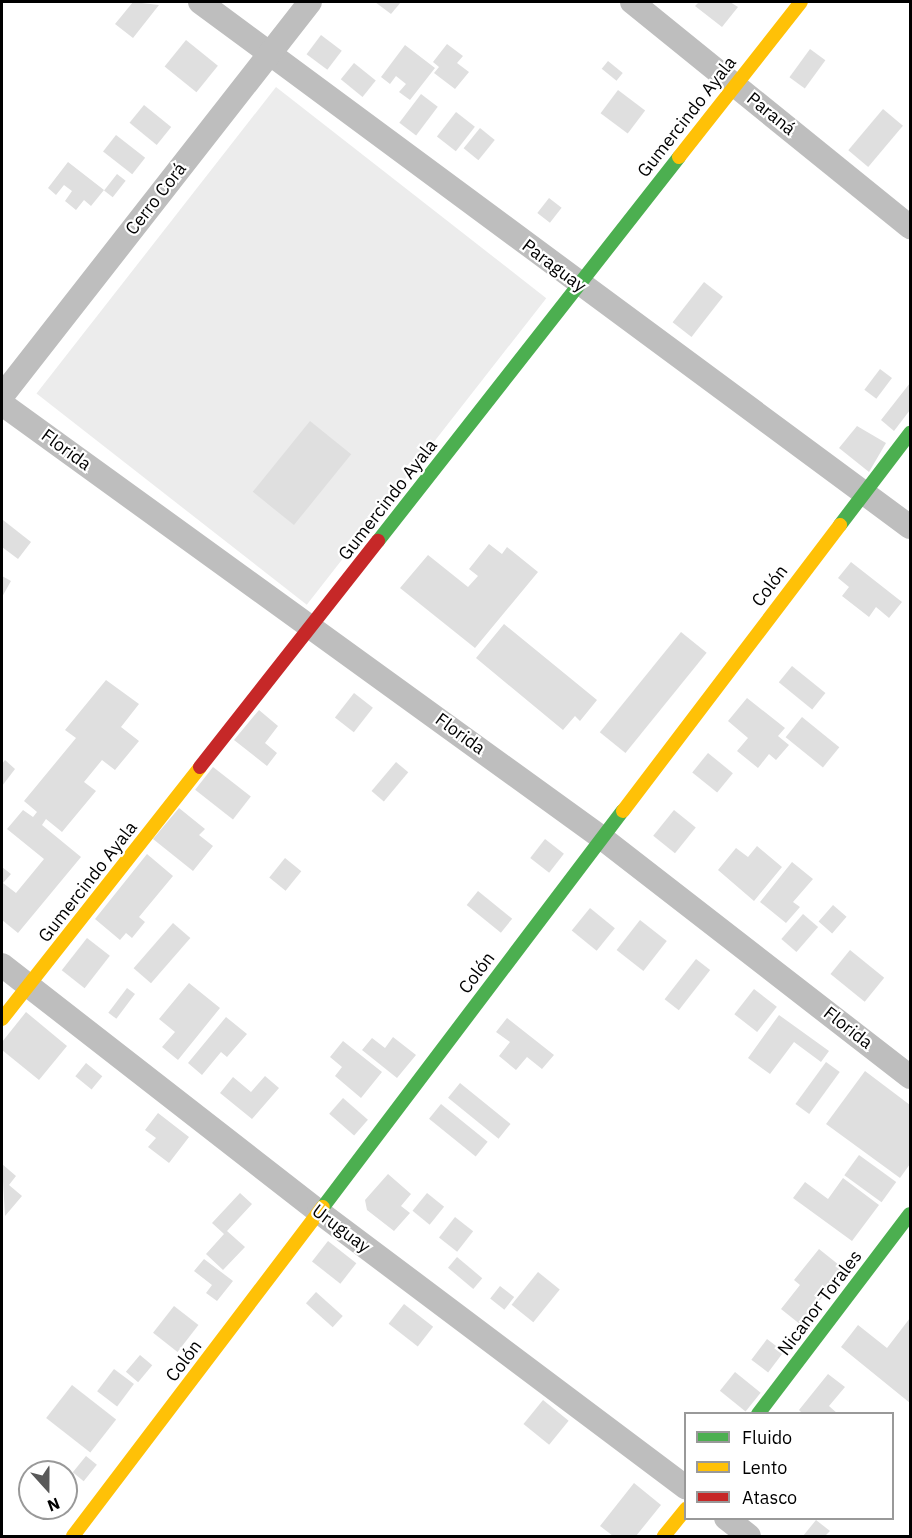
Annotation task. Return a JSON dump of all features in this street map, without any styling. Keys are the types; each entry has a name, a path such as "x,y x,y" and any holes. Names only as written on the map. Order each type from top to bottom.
{"street":[{"name":"Paraguay","path":"200,2 271,51 578,285 910,527"},
{"name":"Cerro Corá","path":"2,396 310,2"},
{"name":"Paraná","path":"632,2 910,227"},
{"name":"Gumercindo Ayala","path":"2,1019 312,626 734,84 801,2"},
{"name":"Florida","path":"2,404 312,626 602,838 910,1077"},
{"name":"Colón","path":"74,1536 910,433"},
{"name":"Uruguay","path":"2,965 319,1212 684,1486"},
{"name":"Nicanor Torales","path":"759,1412 910,1214"},
{"path":"664,1536 684,1511"},
{"path":"729,1520 749,1536"}],"shaded area":[{"path":"276,87 546,298 307,605 37,394"}],"building":[{"path":"133,2 159,5 133,38 115,24"},
{"path":"375,2 401,2 391,14"},
{"path":"699,2 730,2 738,7 722,27 695,6"},
{"path":"321,35 342,51 327,70 307,54"},
{"path":"186,40 218,66 196,92 165,66"},
{"path":"447,44 463,56 457,63 469,72 455,89 434,73 439,67 433,62"},
{"path":"405,45 435,68 410,100 399,92 406,84 396,76 390,84 381,77"},
{"path":"810,49 825,60 805,88 789,77"},
{"path":"608,61 623,73 616,81 602,69"},
{"path":"354,63 376,81 363,97 341,79"},
{"path":"618,90 645,110 628,134 601,113"},
{"path":"421,94 438,107 416,135 399,123"},
{"path":"144,105 171,127 157,145 130,123"},
{"path":"883,109 903,126 868,167 848,150"},
{"path":"456,112 475,127 456,151 437,136"},
{"path":"480,128 495,140 478,160 464,148"},
{"path":"116,135 145,158 132,174 103,152"},
{"path":"68,162 104,190 91,206 84,200 76,210 65,201 72,191 64,185 56,195 48,188"},
{"path":"117,174 126,181 113,197 104,191"},
{"path":"549,198 562,208 550,223 537,213"},
{"path":"704,282 723,297 692,337 673,322"},
{"path":"880,369 892,378 876,399 864,390"},
{"path":"910,383 910,410 894,431 881,420"},
{"path":"310,421 351,454 294,525 253,492"},
{"path":"857,426 886,443 869,472 839,448"},
{"path":"3,520 31,542 18,559 2,547"},
{"path":"489,544 502,554 507,547 538,572 475,648 400,588 428,555 468,587 478,576 469,569"},
{"path":"851,562 902,602 889,618 876,607 869,617 842,596 849,587 838,578"},
{"path":"2,576 11,581 2,597"},
{"path":"504,624 597,700 580,721 575,716 563,730 476,658"},
{"path":"681,632 707,653 625,753 600,732"},
{"path":"792,666 825,693 812,709 779,682"},
{"path":"106,680 139,704 121,727 139,741 115,770 102,760 84,782 96,791 62,832 46,819 42,825 81,857 18,933 2,920 2,867 11,874 3,883 16,893 44,859 7,829 23,810 33,817 37,812 24,801 76,738 65,730"},
{"path":"354,693 373,708 354,732 335,717"},
{"path":"747,698 785,728 778,736 789,745 776,760 769,754 758,768 737,751 748,738 728,721"},
{"path":"259,710 278,726 265,743 277,753 267,766 234,740"},
{"path":"802,717 839,747 823,767 786,737"},
{"path":"708,753 733,773 717,793 692,772"},
{"path":"5,760 15,769 2,786 2,764"},
{"path":"396,762 408,772 384,801 372,791"},
{"path":"213,767 251,797 233,819 195,790"},
{"path":"179,808 205,829 199,835 213,846 193,871 153,839"},
{"path":"674,810 696,828 675,853 653,836"},
{"path":"545,839 564,854 549,873 530,858"},
{"path":"757,846 782,867 754,901 718,870 736,848 748,857"},
{"path":"147,854 173,876 139,917 145,922 132,938 126,933 120,940 95,919"},
{"path":"285,858 301,871 286,891 269,877"},
{"path":"792,862 813,879 793,902 800,907 786,923 760,902"},
{"path":"478,891 512,919 501,933 467,905"},
{"path":"833,905 847,917 832,933 819,922"},
{"path":"590,908 615,928 597,951 572,931"},
{"path":"803,914 818,927 796,952 781,939"},
{"path":"640,920 667,941 643,971 617,950"},
{"path":"173,923 190,938 151,983 134,968"},
{"path":"87,938 110,956 85,988 62,970"},
{"path":"850,950 884,978 865,1002 830,974"},
{"path":"696,959 710,970 679,1010 665,999"},
{"path":"189,983 220,1008 178,1060 162,1047 175,1032 159,1019"},
{"path":"127,988 135,994 116,1019 108,1013"},
{"path":"754,989 777,1007 757,1032 734,1014"},
{"path":"26,1012 67,1046 39,1080 2,1050 2,1042"},
{"path":"779,1015 829,1051 821,1062 794,1042 770,1074 748,1058"},
{"path":"226,1017 247,1034 227,1057 221,1052 202,1075 188,1063"},
{"path":"507,1018 554,1055 542,1069 527,1057 516,1070 499,1056 510,1042 496,1032"},
{"path":"393,1037 416,1055 397,1078 362,1050 372,1038 385,1048"},
{"path":"343,1041 382,1072 361,1098 335,1076 342,1067 330,1057"},
{"path":"826,1062 840,1072 809,1114 795,1104"},
{"path":"86,1063 102,1076 92,1089 75,1076"},
{"path":"865,1071 910,1105 910,1164 900,1178 826,1124"},
{"path":"265,1076 279,1088 252,1119 220,1093 233,1077 251,1092"},
{"path":"460,1083 511,1124 499,1139 448,1098"},
{"path":"343,1098 368,1120 354,1135 329,1114"},
{"path":"441,1104 488,1142 476,1157 429,1119"},
{"path":"158,1113 189,1137 169,1163 148,1147 156,1138 145,1130"},
{"path":"859,1155 896,1182 882,1202 844,1175"},
{"path":"2,1164 16,1176 9,1185 22,1196 5,1216"},
{"path":"388,1174 411,1194 401,1206 410,1213 394,1231 367,1210 365,1200"},
{"path":"843,1178 879,1205 852,1241 793,1198 805,1182 828,1199"},
{"path":"240,1193 252,1204 227,1231 245,1247 223,1270 206,1254 224,1234 212,1223"},
{"path":"427,1193 444,1207 430,1225 413,1211"},
{"path":"455,1217 473,1231 457,1252 439,1237"},
{"path":"328,1241 356,1263 340,1284 312,1261"},
{"path":"819,1249 844,1269 801,1325 781,1309 800,1285 794,1280"},
{"path":"457,1257 482,1278 473,1289 448,1268"},
{"path":"204,1259 233,1281 217,1301 206,1293 212,1285 194,1271"},
{"path":"538,1272 560,1290 533,1322 512,1305"},
{"path":"500,1286 514,1297 504,1310 490,1299"},
{"path":"316,1292 343,1316 333,1327 306,1303"},
{"path":"404,1304 433,1327 418,1346 389,1324"},
{"path":"174,1306 198,1325 177,1352 153,1333"},
{"path":"910,1318 910,1403 841,1347 858,1325 887,1348"},
{"path":"767,1339 784,1352 768,1372 751,1360"},
{"path":"140,1355 152,1365 138,1382 126,1372"},
{"path":"114,1369 134,1384 117,1406 97,1391"},
{"path":"735,1372 761,1393 746,1411 720,1391"},
{"path":"828,1374 845,1387 829,1406 836,1412 801,1412 799,1410"},
{"path":"72,1385 116,1419 90,1453 46,1418"},
{"path":"543,1400 569,1421 549,1445 523,1424"},
{"path":"86,1456 97,1465 84,1481 78,1477 78,1466"},
{"path":"634,1483 661,1505 636,1536 613,1536 600,1526"},
{"path":"816,1520 830,1531 825,1536 803,1536"}],"traffic: fast":[{"path":"378,541 679,157"},
{"path":"840,525 910,433"},
{"path":"323,1207 623,811"},
{"path":"760,1412 910,1214"}],"traffic: slow":[{"path":"679,157 801,2"},
{"path":"623,811 840,525"},
{"path":"2,1019 200,767"},
{"path":"73,1536 323,1207"},
{"path":"664,1536 684,1511"}],"traffic: jam":[{"path":"200,767 378,541"}]}
